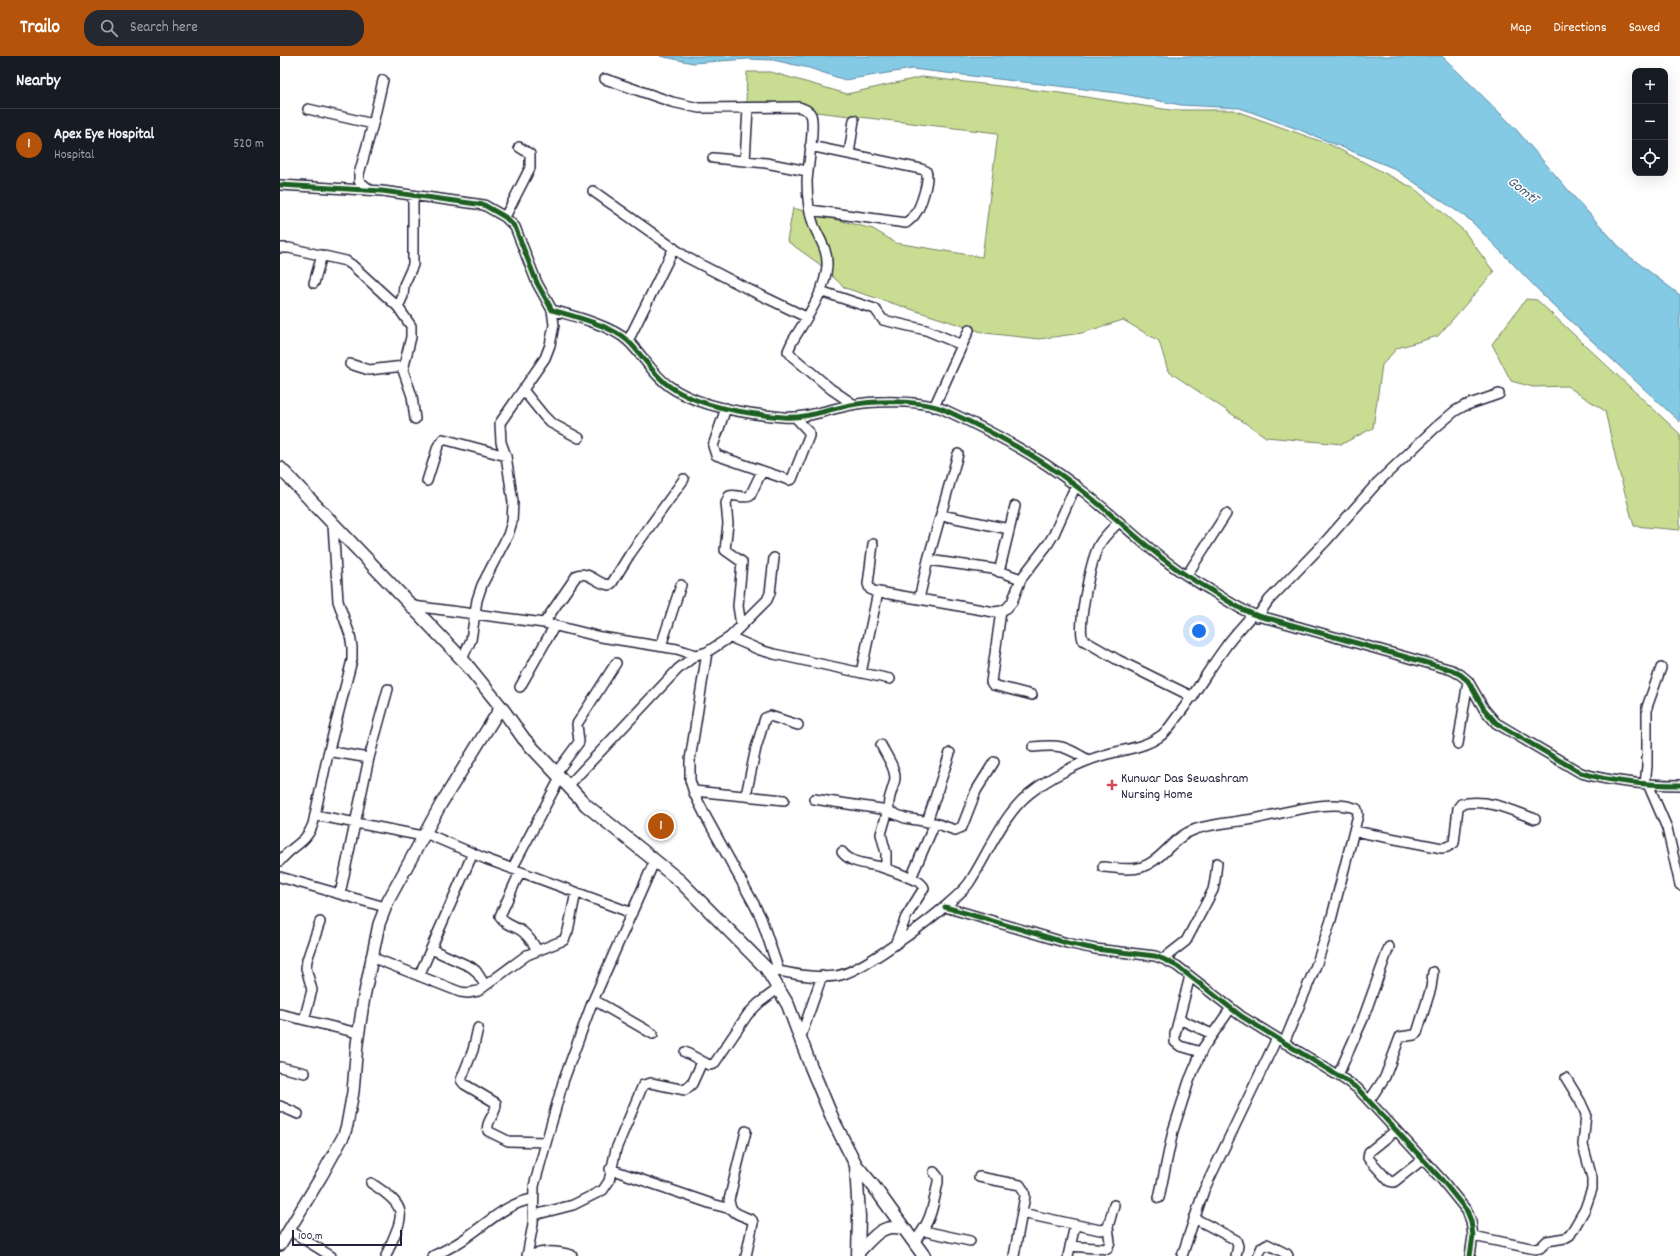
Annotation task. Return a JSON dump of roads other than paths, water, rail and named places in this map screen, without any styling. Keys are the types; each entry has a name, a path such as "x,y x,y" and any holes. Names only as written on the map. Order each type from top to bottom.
{"main road":[{"path":"280,468 286,479 413,606 462,659 501,707 524,739 586,806 680,881 766,968 788,1005 800,1039 834,1122 856,1165 924,1256"},
{"path":"856,1165 859,1224 858,1254"}],"street":[{"path":"605,79 672,102 699,108 799,107 807,109 811,115 812,125 807,185 810,210 814,226 827,253 827,266 825,278 820,291 788,351 831,389 852,404"},
{"path":"368,190 358,178 383,80"},
{"path":"745,161 748,108"},
{"path":"308,109 373,124"},
{"path":"849,154 854,120"},
{"path":"810,146 892,162 926,171 928,176 920,206 916,214 906,223 810,210"},
{"path":"505,217 530,168 530,154 518,147"},
{"path":"713,158 766,163 808,172"},
{"path":"280,185 368,190 484,204 505,217 515,227 537,283 552,310 554,325 550,345 545,358 500,423 501,442 506,456 513,502 512,522 508,535 482,585 469,646 462,659"},
{"path":"593,191 686,257 806,317"},
{"path":"398,307 403,296 404,284 413,265 413,196"},
{"path":"280,248 289,248 346,261 398,307 412,330 403,374 415,406 415,419"},
{"path":"628,341 674,248"},
{"path":"314,283 322,255"},
{"path":"820,291 875,309 883,320 926,330 962,345"},
{"path":"552,310 622,335 661,380 671,388 702,402 726,408 784,417 795,417 852,404 909,402 942,409 1011,442 1076,486 1173,567 1254,616 1271,619 1452,670 1468,681 1484,709 1496,723 1544,750 1573,769 1594,777 1646,784 1680,785"},
{"path":"934,407 969,330"},
{"path":"350,364 369,370 404,366"},
{"path":"523,390 548,419 579,438"},
{"path":"766,968 800,975 837,976 849,972 861,966 945,907 968,884 1011,814 1030,792 1088,760 1152,742 1167,730 1193,697 1224,649 1326,541 1377,483 1434,428 1455,411 1464,406 1499,394"},
{"path":"726,408 713,446 713,450 716,455 789,480 792,479 809,436 809,432 795,417"},
{"path":"427,481 438,446 443,439 506,456"},
{"path":"919,599 928,560 958,454"},
{"path":"741,626 738,606 742,562 725,550 728,524 726,503 729,496 732,495 747,498 750,496 762,471"},
{"path":"544,623 577,575 587,575 604,585 609,585 612,583 630,554 684,479"},
{"path":"873,544 868,584 873,591 994,612 1001,611 1007,608 1012,602 1021,579 1048,544 1076,486"},
{"path":"999,572 1015,506"},
{"path":"1187,575 1226,514"},
{"path":"941,515 1009,529"},
{"path":"1119,522 1104,538 1094,559 1086,590 1081,636 1088,644 1193,697"},
{"path":"280,861 286,853 309,835 352,660 350,635 338,601 333,525"},
{"path":"561,779 678,669 696,655 707,652 730,636 767,600 770,592 774,558"},
{"path":"928,560 999,572 1021,579"},
{"path":"660,646 681,584"},
{"path":"861,673 878,592"},
{"path":"413,606 544,623 601,637 677,649 696,655"},
{"path":"1001,611 991,682 993,685 1032,695"},
{"path":"520,687 555,625"},
{"path":"730,636 760,650 774,654 890,679"},
{"path":"707,652 689,772 694,791 706,817 761,918 779,971"},
{"path":"538,950 530,938 522,931 503,922 500,916 516,870 579,742 577,724 616,663"},
{"path":"1661,668 1647,707 1646,784 1667,828 1680,885"},
{"path":"1458,744 1468,681"},
{"path":"340,894 369,758 388,689"},
{"path":"280,1245 344,1135 353,1092 358,1032 371,957 385,907 424,834 501,707"},
{"path":"746,795 756,748 765,718 770,716 798,725"},
{"path":"1033,747 1051,745 1065,747 1088,760"},
{"path":"881,746 894,774 888,810 881,834 886,853 886,868"},
{"path":"328,754 333,752 369,758"},
{"path":"911,878 931,822 950,753"},
{"path":"814,799 888,810 892,814 931,822 955,830 960,829 976,791 994,762"},
{"path":"694,791 784,800"},
{"path":"1354,831 1442,848 1454,843 1458,808 1461,804 1475,803 1500,805 1535,819"},
{"path":"1103,866 1126,869 1142,867 1158,859 1178,839 1196,830 1320,806 1344,805 1357,809 1358,815 1331,920 1317,963 1204,1190 1182,1256"},
{"path":"315,815 355,824 424,834 632,913"},
{"path":"842,852 853,861 886,868 922,883 924,888 906,917 896,942"},
{"path":"419,976 472,853"},
{"path":"527,1256 534,1215 533,1199 537,1176 562,1082 594,1000 655,860"},
{"path":"1164,959 1186,941 1213,890 1216,880 1217,863"},
{"path":"280,877 385,907"},
{"path":"371,957 460,992 474,992 485,986 515,963 538,950 564,940 568,931 576,892"},
{"path":"945,907 1067,943 1095,949 1155,956 1177,966 1231,1008 1357,1088 1451,1190 1467,1211 1471,1221 1473,1236 1470,1256"},
{"path":"304,1020 312,990 306,968 307,960 320,922"},
{"path":"1338,1075 1363,1019 1389,947"},
{"path":"431,949 471,967 476,971 485,986"},
{"path":"1369,1101 1385,1077 1400,1037 1417,1033 1431,988 1432,972"},
{"path":"800,1039 822,976"},
{"path":"1190,976 1174,1038 1176,1044 1201,1052"},
{"path":"685,1052 709,1065 717,1062 740,1024 748,1014 759,1003 779,988"},
{"path":"594,1000 653,1034"},
{"path":"1159,1198 1174,1131 1189,1081 1201,1052 1231,1008"},
{"path":"280,1014 358,1032"},
{"path":"1179,1019 1212,1034"},
{"path":"478,1028 473,1050 461,1080 464,1084 496,1103 496,1108 487,1126 488,1131 508,1141 546,1142"},
{"path":"534,1215 573,1205 598,1193 606,1185 616,1149 643,1085 651,1083 684,1090 692,1084 702,1062"},
{"path":"280,1067 306,1073"},
{"path":"1473,1236 1534,1249 1540,1248 1547,1241 1565,1238 1572,1233 1589,1200 1592,1183 1583,1145 1586,1114 1566,1078"},
{"path":"280,1106 298,1114"},
{"path":"731,1209 729,1200 730,1193 746,1131"},
{"path":"1395,1131 1370,1152 1368,1158 1390,1181 1394,1182 1422,1160"},
{"path":"610,1169 712,1204 731,1209 734,1212 752,1220 753,1223 746,1256"},
{"path":"914,1242 924,1231 932,1213 938,1182 938,1177 934,1172"},
{"path":"979,1177 1020,1185 1024,1191 1025,1196 1014,1256"},
{"path":"371,1183 390,1196 401,1210 401,1219 386,1256"},
{"path":"433,1256 470,1235 506,1208 523,1201 533,1199"},
{"path":"1070,1246 1087,1252 1107,1249 1110,1242 1108,1227 1114,1206"},
{"path":"1022,1213 1100,1230 1108,1227"},
{"path":"1194,1218 1236,1240 1238,1246 1236,1256"},
{"path":"1068,1256 1075,1224"},
{"path":"858,1254 876,1234 885,1228 900,1228 906,1230"},
{"path":"289,1230 331,1256"},
{"path":"924,1231 970,1241"},
{"path":"1258,1256 1262,1246 1269,1244 1288,1256"},
{"path":"532,1256 540,1253 553,1252 572,1256"}],"water":[{"name":"Gomtī","path":"660,56 1442,56 1513,126 1625,253 1680,295 1680,422 1553,305 1470,220 1393,168 1300,130 1240,108 1181,105 1118,93 912,69 845,80 809,68 773,60 747,59 693,63"}],"place":[{"name":"Kunwar Das Sewashram Nursing Home","path":"1112,785"},
{"name":"Apex Eye Hospital","path":"661,826"}]}
